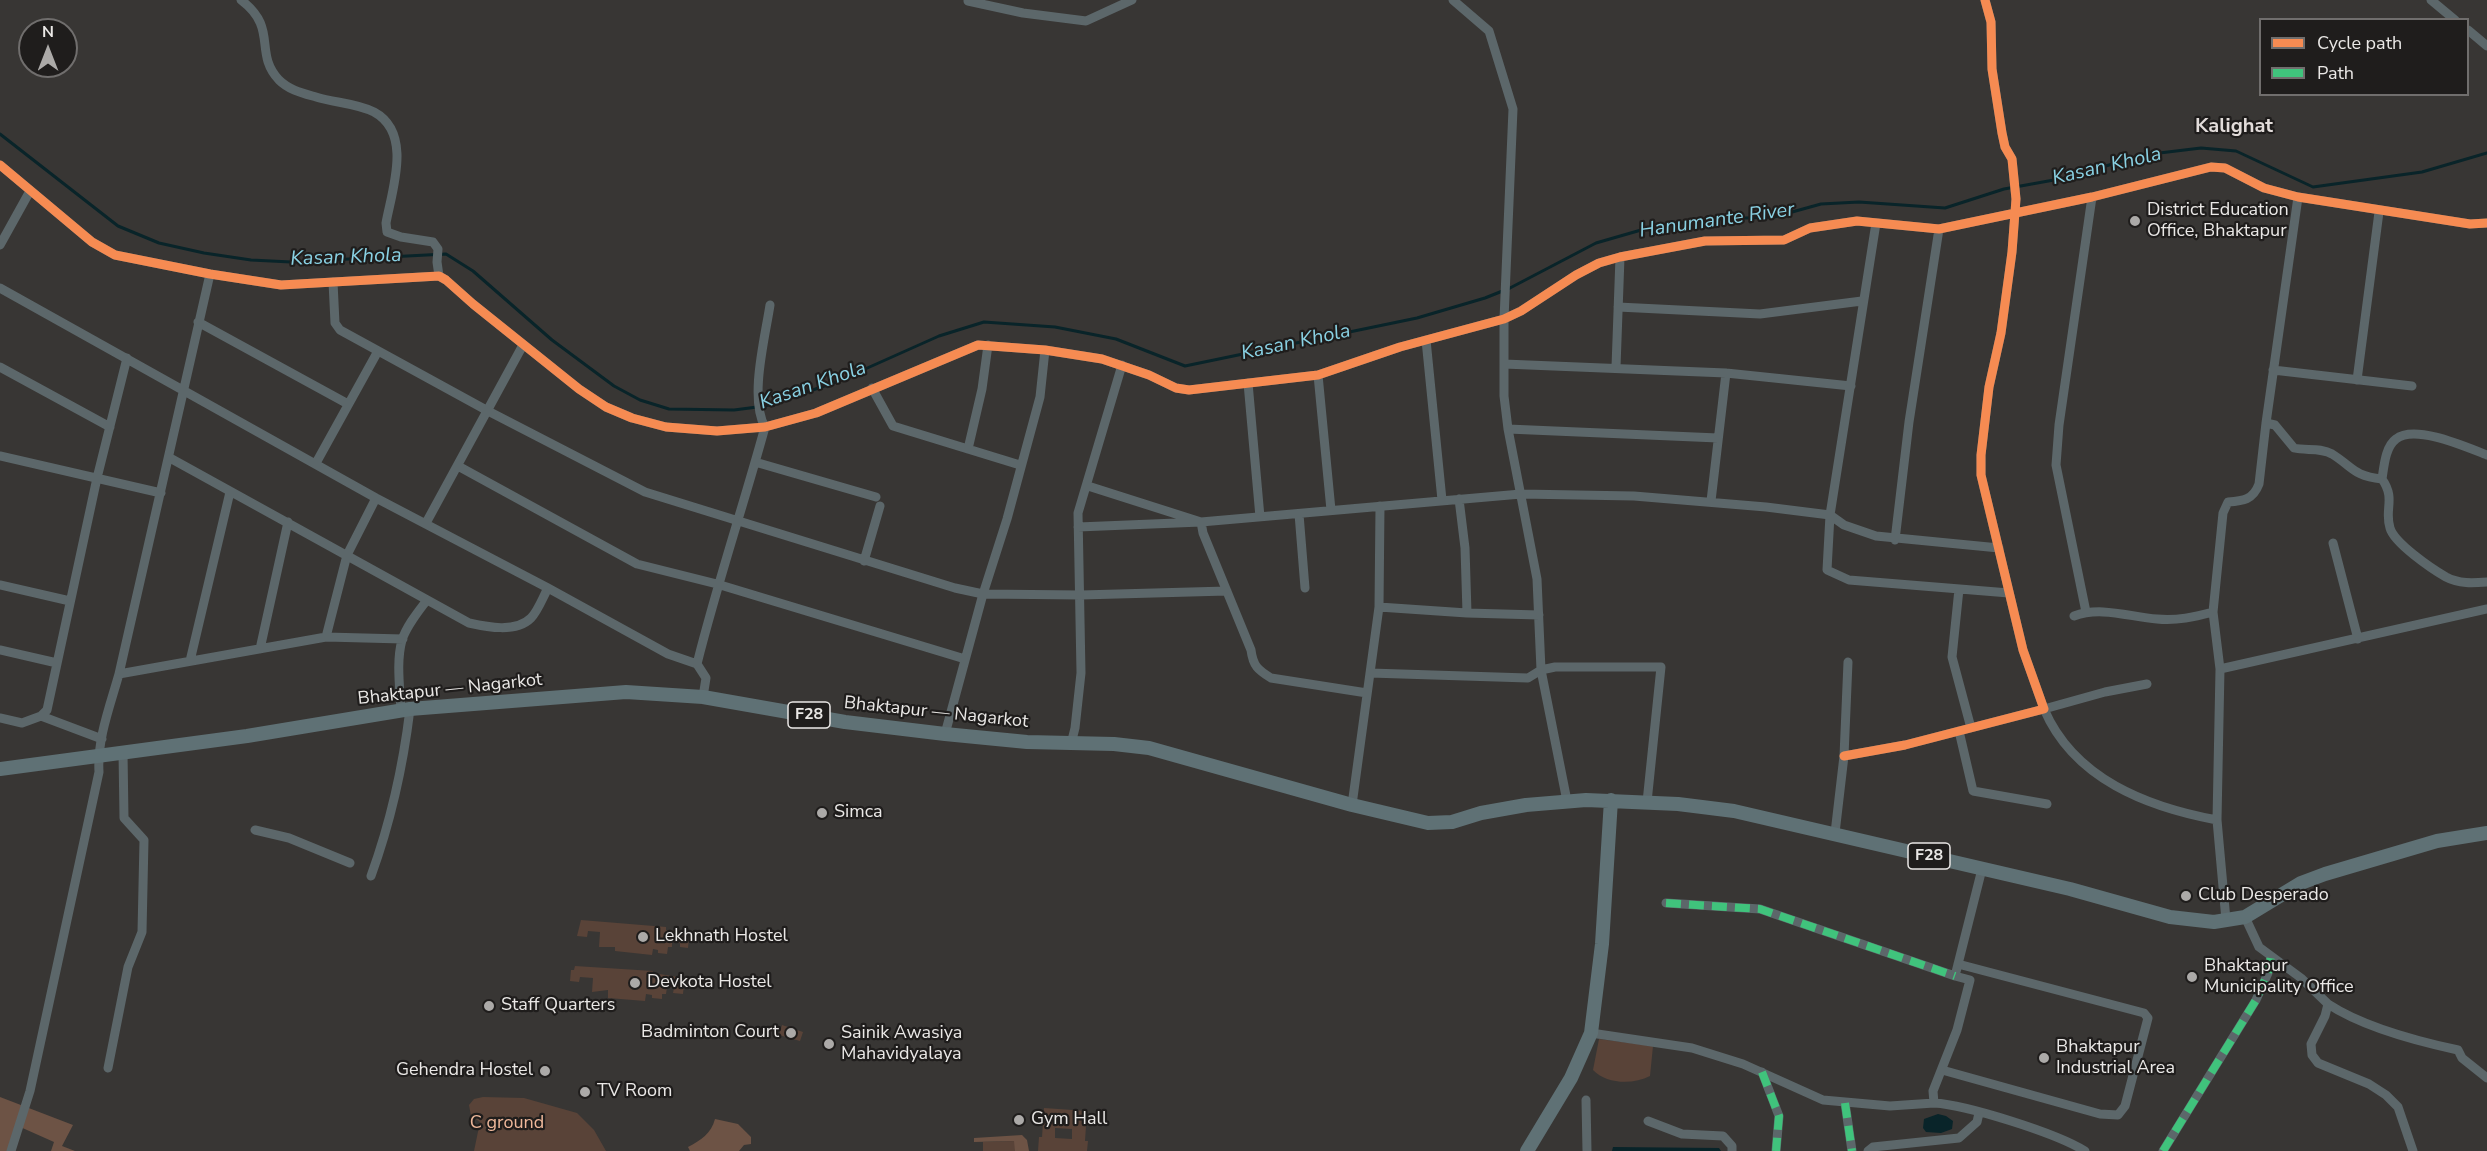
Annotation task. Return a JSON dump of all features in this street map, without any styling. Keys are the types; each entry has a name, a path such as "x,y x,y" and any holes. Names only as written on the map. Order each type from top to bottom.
{"main road":[{"name":"Bhaktapur — Nagarkot","path":"0,769 248,736 405,710 626,692 703,697 845,722 945,734 1071,744 1149,747 1352,805 1437,824 1526,805 1611,800"},
{"name":"F28","path":"1611,800 1734,811 2070,889 2170,917 2214,922 2245,917 2301,883 2325,874 2437,841 2487,833"},
{"path":"1527,1151 1571,1078 1591,1033 1602,944 1611,800"}],"street":[{"path":"241,0 254,10 262,22 266,55 272,71 281,82 294,91 359,106 376,113 386,123 393,133 398,157 386,223 387,232 401,237 432,242 438,249 436,262 439,276"},
{"path":"968,1 1023,13 1086,21 1132,0"},
{"path":"1453,0 1489,31 1513,109 1504,319 1504,396 1508,429 1537,579 1541,670 1567,801"},
{"path":"1985,0 1991,22 1992,69 2002,134 2005,147 2012,159 2016,200 2001,333 1989,387 1981,454 1981,475 2023,651 2044,709 2052,726 2070,751 2104,780 2150,803 2217,820"},
{"path":"2431,0 2453,18"},
{"path":"2469,31 2487,46"},
{"path":"0,165 104,250 125,257 281,285 439,276 579,389 606,406 641,421 666,428 717,431 765,427 816,413 978,345 1045,350 1092,357 1122,365 1176,387 1190,390 1318,375 1426,340 1504,319 1521,311 1575,275 1599,263 1620,257 1705,241 1784,240 1810,228 1844,222 1939,229 2092,197 2211,167 2225,168 2264,188 2298,197 2379,212 2470,224 2487,223"},
{"path":"0,245 30,191"},
{"path":"2086,612 2056,465 2092,197"},
{"path":"2226,920 2217,820 2220,669 2213,612 2223,513 2228,502 2246,500 2256,493 2259,484 2298,197"},
{"path":"2357,380 2379,212"},
{"path":"1876,223 1830,515 1827,570 1849,580 2009,593"},
{"path":"1895,540 1909,422 1939,229"},
{"path":"1616,367 1620,257"},
{"path":"11,1151 24,1114 60,961 99,772 98,756 170,458 210,274"},
{"path":"333,282 337,327 488,411 645,492 864,561 983,594 1081,595 1227,591"},
{"path":"0,288 376,498 668,654 697,664 706,678 703,697"},
{"path":"1618,307 1760,314 1862,301"},
{"path":"697,664 717,584 739,522 765,427 759,416 757,400 770,305"},
{"path":"198,322 348,404"},
{"path":"1426,340 1442,500"},
{"path":"426,523 523,345"},
{"path":"968,449 982,389 988,345"},
{"path":"945,734 1040,397 1045,350"},
{"path":"316,464 378,351"},
{"path":"0,718 22,723 41,716 47,710 127,358"},
{"path":"1504,364 1726,373 1851,386"},
{"path":"1071,744 1081,673 1078,513 1088,486 1122,365"},
{"path":"0,367 110,428"},
{"path":"2273,370 2412,386"},
{"path":"1711,501 1726,373"},
{"path":"1318,375 1331,510"},
{"path":"1248,383 1260,517"},
{"path":"872,388 893,426 1020,465"},
{"path":"2266,423 2275,425 2294,448 2324,450 2359,475 2382,479 2390,490 2390,528 2398,542 2447,577 2467,583 2487,582"},
{"path":"1508,429 1718,438"},
{"path":"2382,479 2388,452 2395,439 2408,434 2448,440 2487,455"},
{"path":"0,456 161,493"},
{"path":"170,458 469,623 498,628 512,626 531,618 548,588"},
{"path":"755,462 878,501 864,561"},
{"path":"458,466 637,564 717,584 965,658"},
{"path":"1088,486 1201,522"},
{"path":"190,661 230,492"},
{"path":"1078,527 1201,522 1521,494 1634,496 1711,501 1830,515 1844,525 1895,540 1999,548"},
{"path":"326,637 347,555 376,498"},
{"path":"1459,499 1466,559 1467,613"},
{"path":"1352,805 1379,606 1380,506"},
{"path":"1299,514 1305,588"},
{"path":"260,649 288,522"},
{"path":"1201,522 1251,650 1253,663 1258,669 1271,678 1368,693"},
{"path":"2333,543 2358,639"},
{"path":"0,585 70,601"},
{"path":"1959,589 1952,657 1971,728"},
{"path":"371,876 383,842 400,777 405,710 400,655 402,639 427,600"},
{"path":"1379,606 1467,613 1539,615"},
{"path":"2220,669 2487,609"},
{"path":"2074,616 2086,612 2179,620 2213,612"},
{"path":"119,674 326,637 402,639"},
{"path":"0,650 57,663"},
{"path":"1835,833 1844,756 1848,662"},
{"path":"1370,673 1528,678 1541,670 1555,667 1661,667 1647,802"},
{"path":"1844,756 1905,746 2105,692 2147,684"},
{"path":"41,716 102,739"},
{"path":"1959,731 1973,792 2047,804"},
{"path":"108,1068 128,967 139,944 144,921 141,907 144,840 124,818 123,752"},
{"path":"255,830 289,838 350,863"},
{"path":"1955,976 1982,869"},
{"path":"1666,903 1760,909 1970,980 1957,1030 1933,1091 1934,1103"},
{"path":"2245,917 2259,947 2301,978 2328,1004 2356,1019 2428,1043 2458,1050 2462,1058 2487,1078"},
{"path":"2163,1151 2256,1000 2268,973 2271,956"},
{"path":"1942,1070 2100,1114 2118,1115 2125,1106 2148,1018 2144,1012 1958,964"},
{"path":"2328,1004 2325,1016 2311,1044 2312,1055 2319,1063 2369,1084 2386,1095 2398,1107 2413,1151"},
{"path":"1591,1033 1692,1048 1762,1072 1813,1097 1845,1103 1898,1106 1946,1104 2066,1141 2085,1151"},
{"path":"1762,1072 1779,1116 1776,1151"},
{"path":"1586,1100 1587,1151"},
{"path":"1845,1103 1852,1151"},
{"path":"1868,1151 1873,1147 1959,1138 1977,1122 1979,1113"},
{"path":"1648,1121 1682,1134 1723,1136 1732,1146 1732,1151"}],"green space":[{"name":"Lekhnath Hostel","path":"581,920 666,927 666,930 687,932 688,948 680,947 680,943 672,942 672,947 668,947 667,954 658,953 658,950 653,949 652,955 615,951 615,947 599,947 600,932 588,931 587,937 577,936"},
{"name":"Devkota Hostel","path":"575,966 653,971 653,973 678,977 678,984 684,984 683,994 673,993 674,988 667,987 666,994 662,994 662,999 652,998 652,995 646,994 645,1001 608,998 608,990 592,992 593,978 580,977 579,982 570,981 571,970 574,970"},
{"name":"Badminton Court","path":"782,1025 803,1032 800,1041 779,1035"},
{"path":"1599,1039 1653,1046 1650,1076 1636,1081 1620,1082 1598,1075 1593,1070"},
{"name":"C ground","path":"483,1097 524,1098 577,1113 594,1130 606,1151 474,1151 480,1122 471,1116 469,1105 474,1099"},
{"path":"1044,1108 1087,1111 1085,1141 1088,1141 1087,1151 1038,1151 1039,1137 1042,1137","holes":["1055,1128 1072,1129 1072,1139 1055,1138"]},
{"path":"1015,1141 1015,1151 983,1151 983,1142"}],"shaded area":[{"path":"0,1097 73,1125 62,1146 75,1151 51,1151 54,1142 18,1126 8,1151 0,1151"},
{"path":"715,1119 738,1124 751,1137 751,1144 744,1145 739,1151 690,1151 688,1147 705,1136"},
{"path":"1022,1135 1027,1140 1029,1151 1015,1151 1014,1141 974,1142 974,1138"}],"water":[{"path":"1938,1114 1953,1121 1952,1129 1941,1133 1926,1132 1923,1128 1924,1119"},
{"path":"1613,1147 1719,1148 1721,1151 1612,1151"}],"waterway":[{"name":"Kasan Khola","path":"0,134 118,226 159,243 251,260 291,262 446,254 473,271 552,340 614,386 640,400 669,409 734,410 765,406 836,382 939,336 984,322 1055,327 1116,339 1185,366 1417,318 1485,298 1510,288 1596,243 1655,226 1717,219 1774,217 1821,204 1859,202 1945,208 2004,189 2065,178 2143,155 2201,148 2236,151 2313,187 2422,172 2487,153"}],"marked path":[{"path":"1666,903 1760,909 1955,976"},
{"path":"2163,1151 2256,1000 2268,973 2271,956"},
{"path":"1762,1072 1779,1116 1776,1151"},
{"path":"1845,1103 1852,1151"}],"cycle path":[{"path":"1844,756 1905,745 2044,709 2023,650 1981,475 1981,455 1989,387 2001,333 2012,252 2016,199 2012,159 2005,147 1992,69 1991,22 1985,0"},
{"path":"0,165 92,242 115,255 210,274 281,285 439,276 579,389 606,407 632,418 666,427 717,431 765,427 816,413 978,345 1045,350 1102,359 1149,375 1176,388 1189,390 1318,375 1400,347 1504,319 1521,311 1576,275 1599,263 1620,257 1705,241 1784,240 1810,228 1857,221 1939,229 2092,197 2211,167 2225,168 2264,188 2298,197 2470,224 2487,223"}],"place":[{"name":"District Education Office, Bhaktapur","path":"2135,221"},
{"name":"Simca","path":"822,813"},
{"name":"Club Desperado","path":"2186,896"},
{"name":"Lekhnath Hostel","path":"643,937"},
{"name":"Bhaktapur Municipality Office","path":"2192,977"},
{"name":"Devkota Hostel","path":"635,983"},
{"name":"Staff Quarters","path":"489,1006"},
{"name":"Badminton Court","path":"791,1033"},
{"name":"Sainik Awasiya Mahavidyalaya","path":"829,1044"},
{"name":"Bhaktapur Industrial Area","path":"2044,1058"},
{"name":"Gehendra Hostel","path":"545,1071"},
{"name":"TV Room","path":"585,1092"},
{"name":"Gym Hall","path":"1019,1120"}],"district":[{"name":"Kalighat","path":"2234,127"}],"water label":[{"name":"Hanumante River","path":"1717,221"}]}
